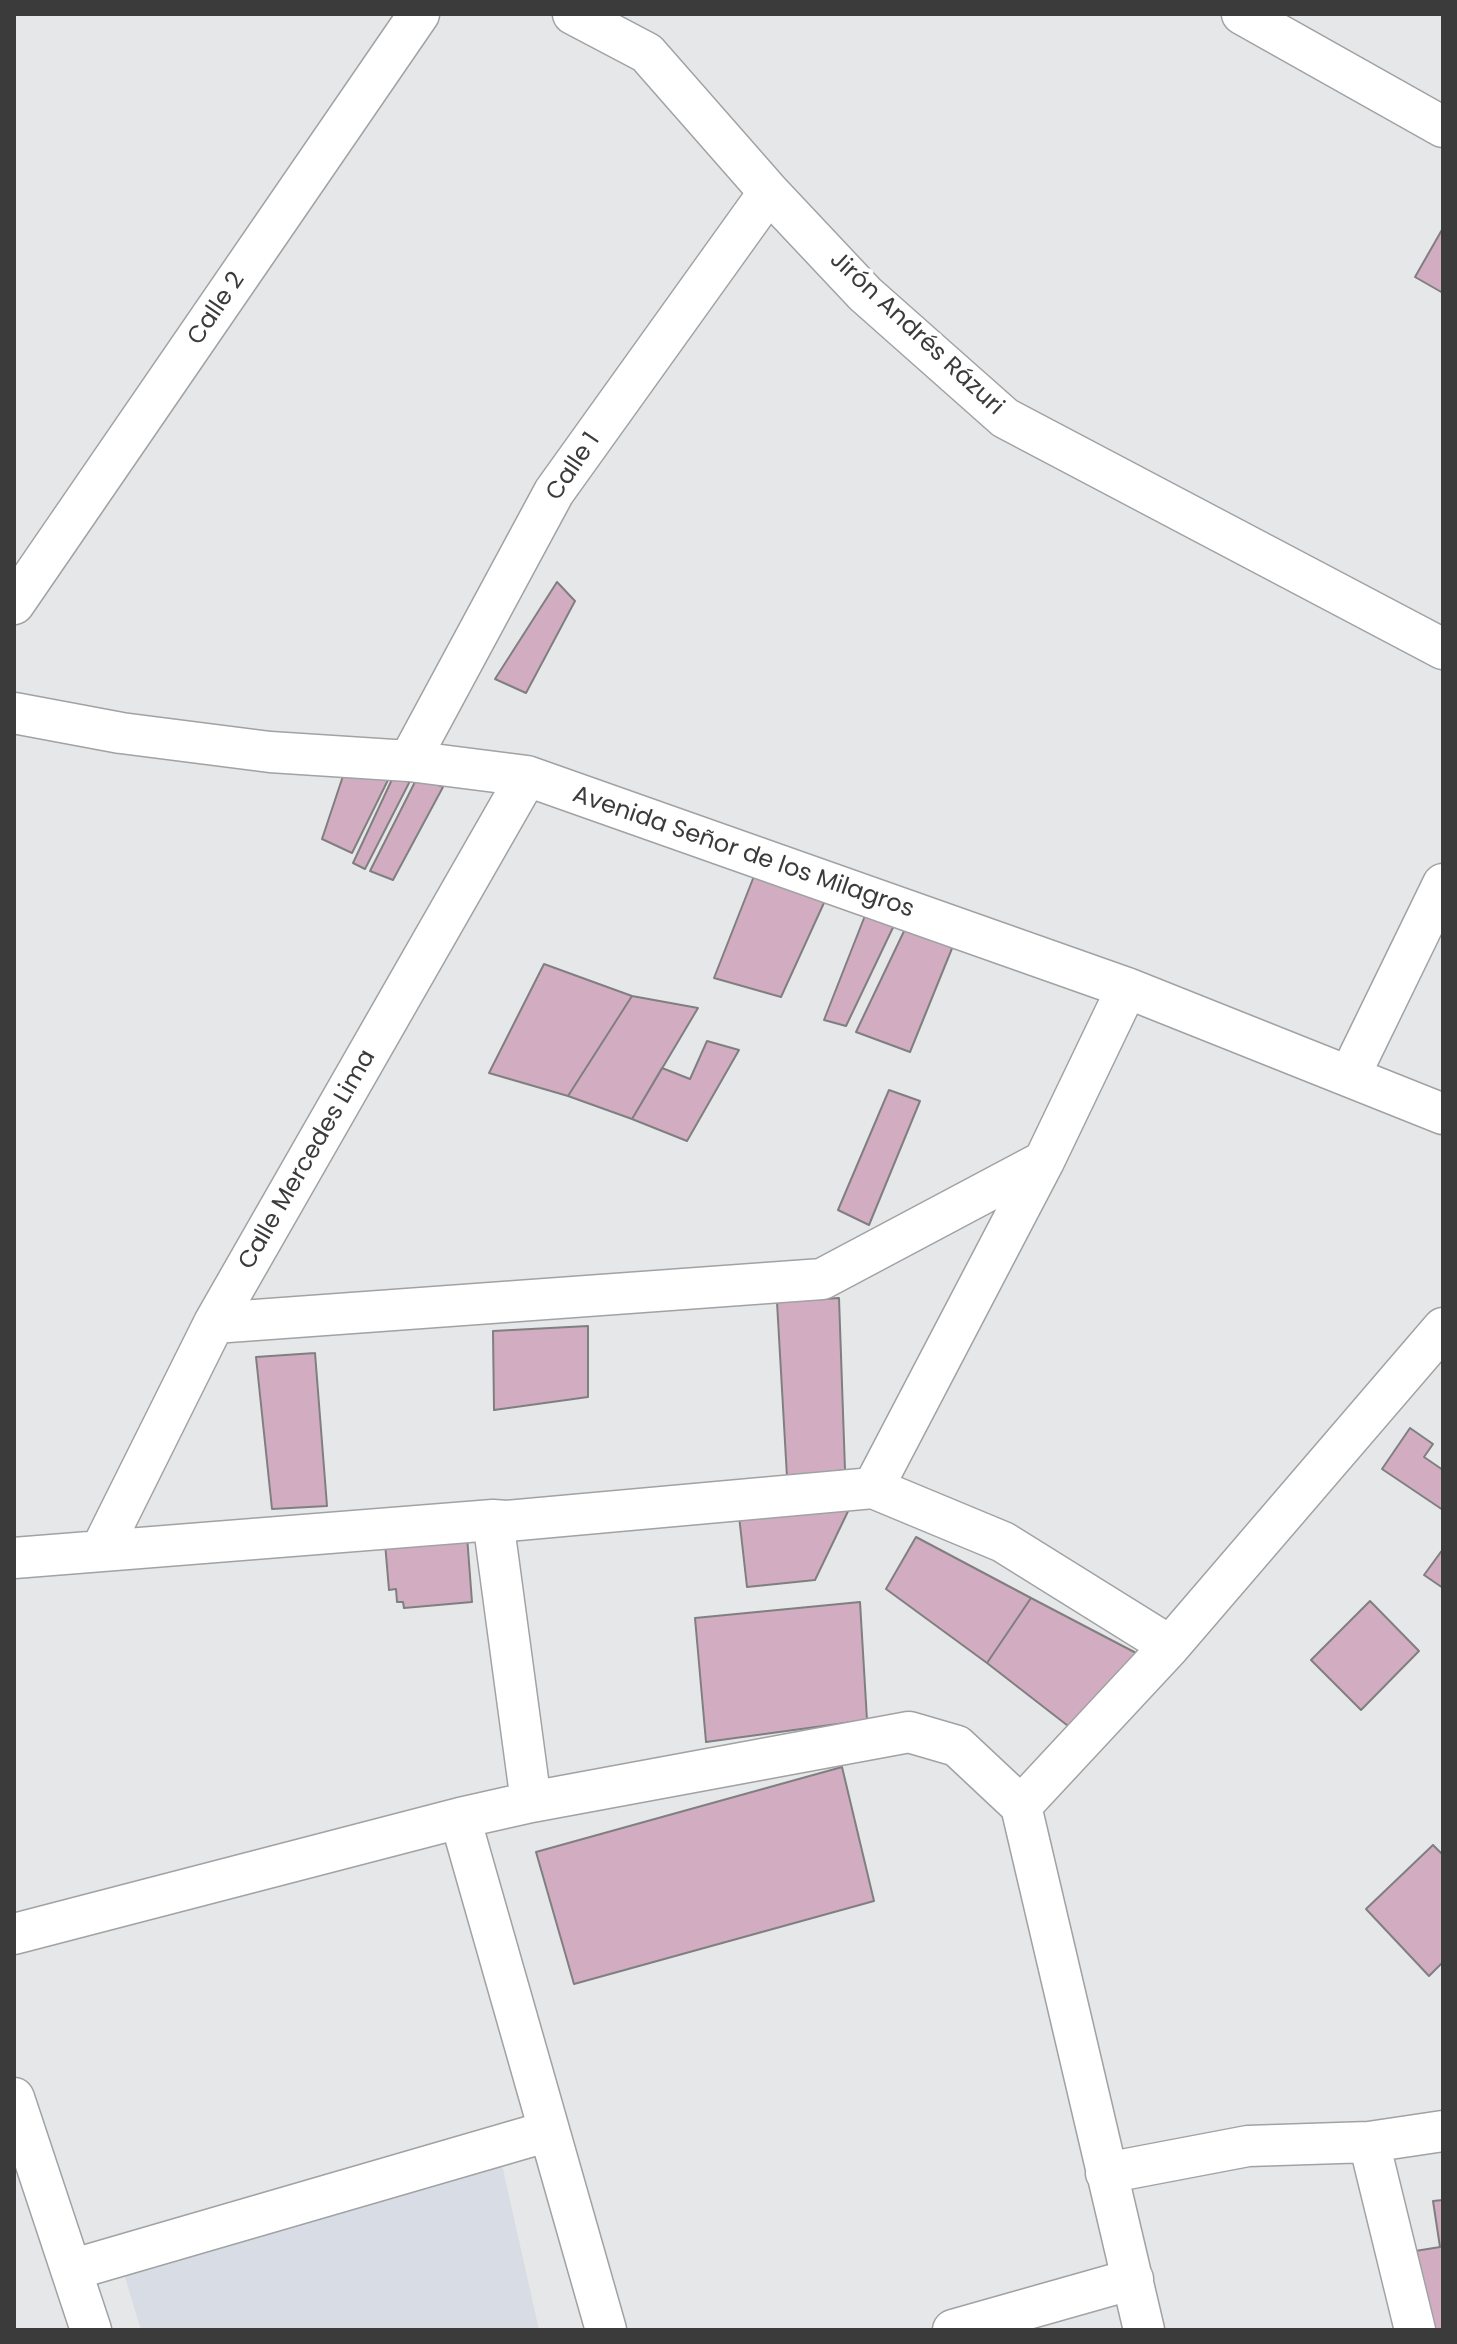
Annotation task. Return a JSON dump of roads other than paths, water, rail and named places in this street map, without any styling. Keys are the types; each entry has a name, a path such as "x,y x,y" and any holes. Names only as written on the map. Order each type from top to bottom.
{"street":[{"name":"Calle 2","path":"14,604 419,14"},
{"name":"Jirón Andrés Rázuri","path":"573,14 647,53 769,192 865,294 1005,418 1443,649"},
{"path":"1242,14 1300,28 1443,127"},
{"name":"Calle 1","path":"409,761 554,492 769,192"},
{"name":"Avenida Señor de los Milagros","path":"14,713 121,733 270,752 409,761 527,776 1127,988 1443,1114"},
{"name":"Calle Mercedes Lima","path":"101,1550 214,1323 527,776"},
{"path":"1350,1075 1443,884"},
{"path":"873,1488 1044,1161 1127,988"},
{"path":"214,1323 822,1279 1044,1161"},
{"path":"1021,1806 1170,1646 1443,1328"},
{"path":"14,1558 507,1521 873,1488 1003,1542 1170,1646"},
{"path":"493,1520 531,1802"},
{"path":"14,1934 531,1802 909,1732 957,1746 1021,1806 1144,2330"},
{"path":"460,1818 606,2330"},
{"path":"14,2098 91,2330"},
{"path":"71,2270 549,2131"},
{"path":"1106,2173 1248,2146 1369,2142 1443,2131"},
{"path":"1369,2142 1415,2330"},
{"path":"953,2330 1133,2279"}]}
